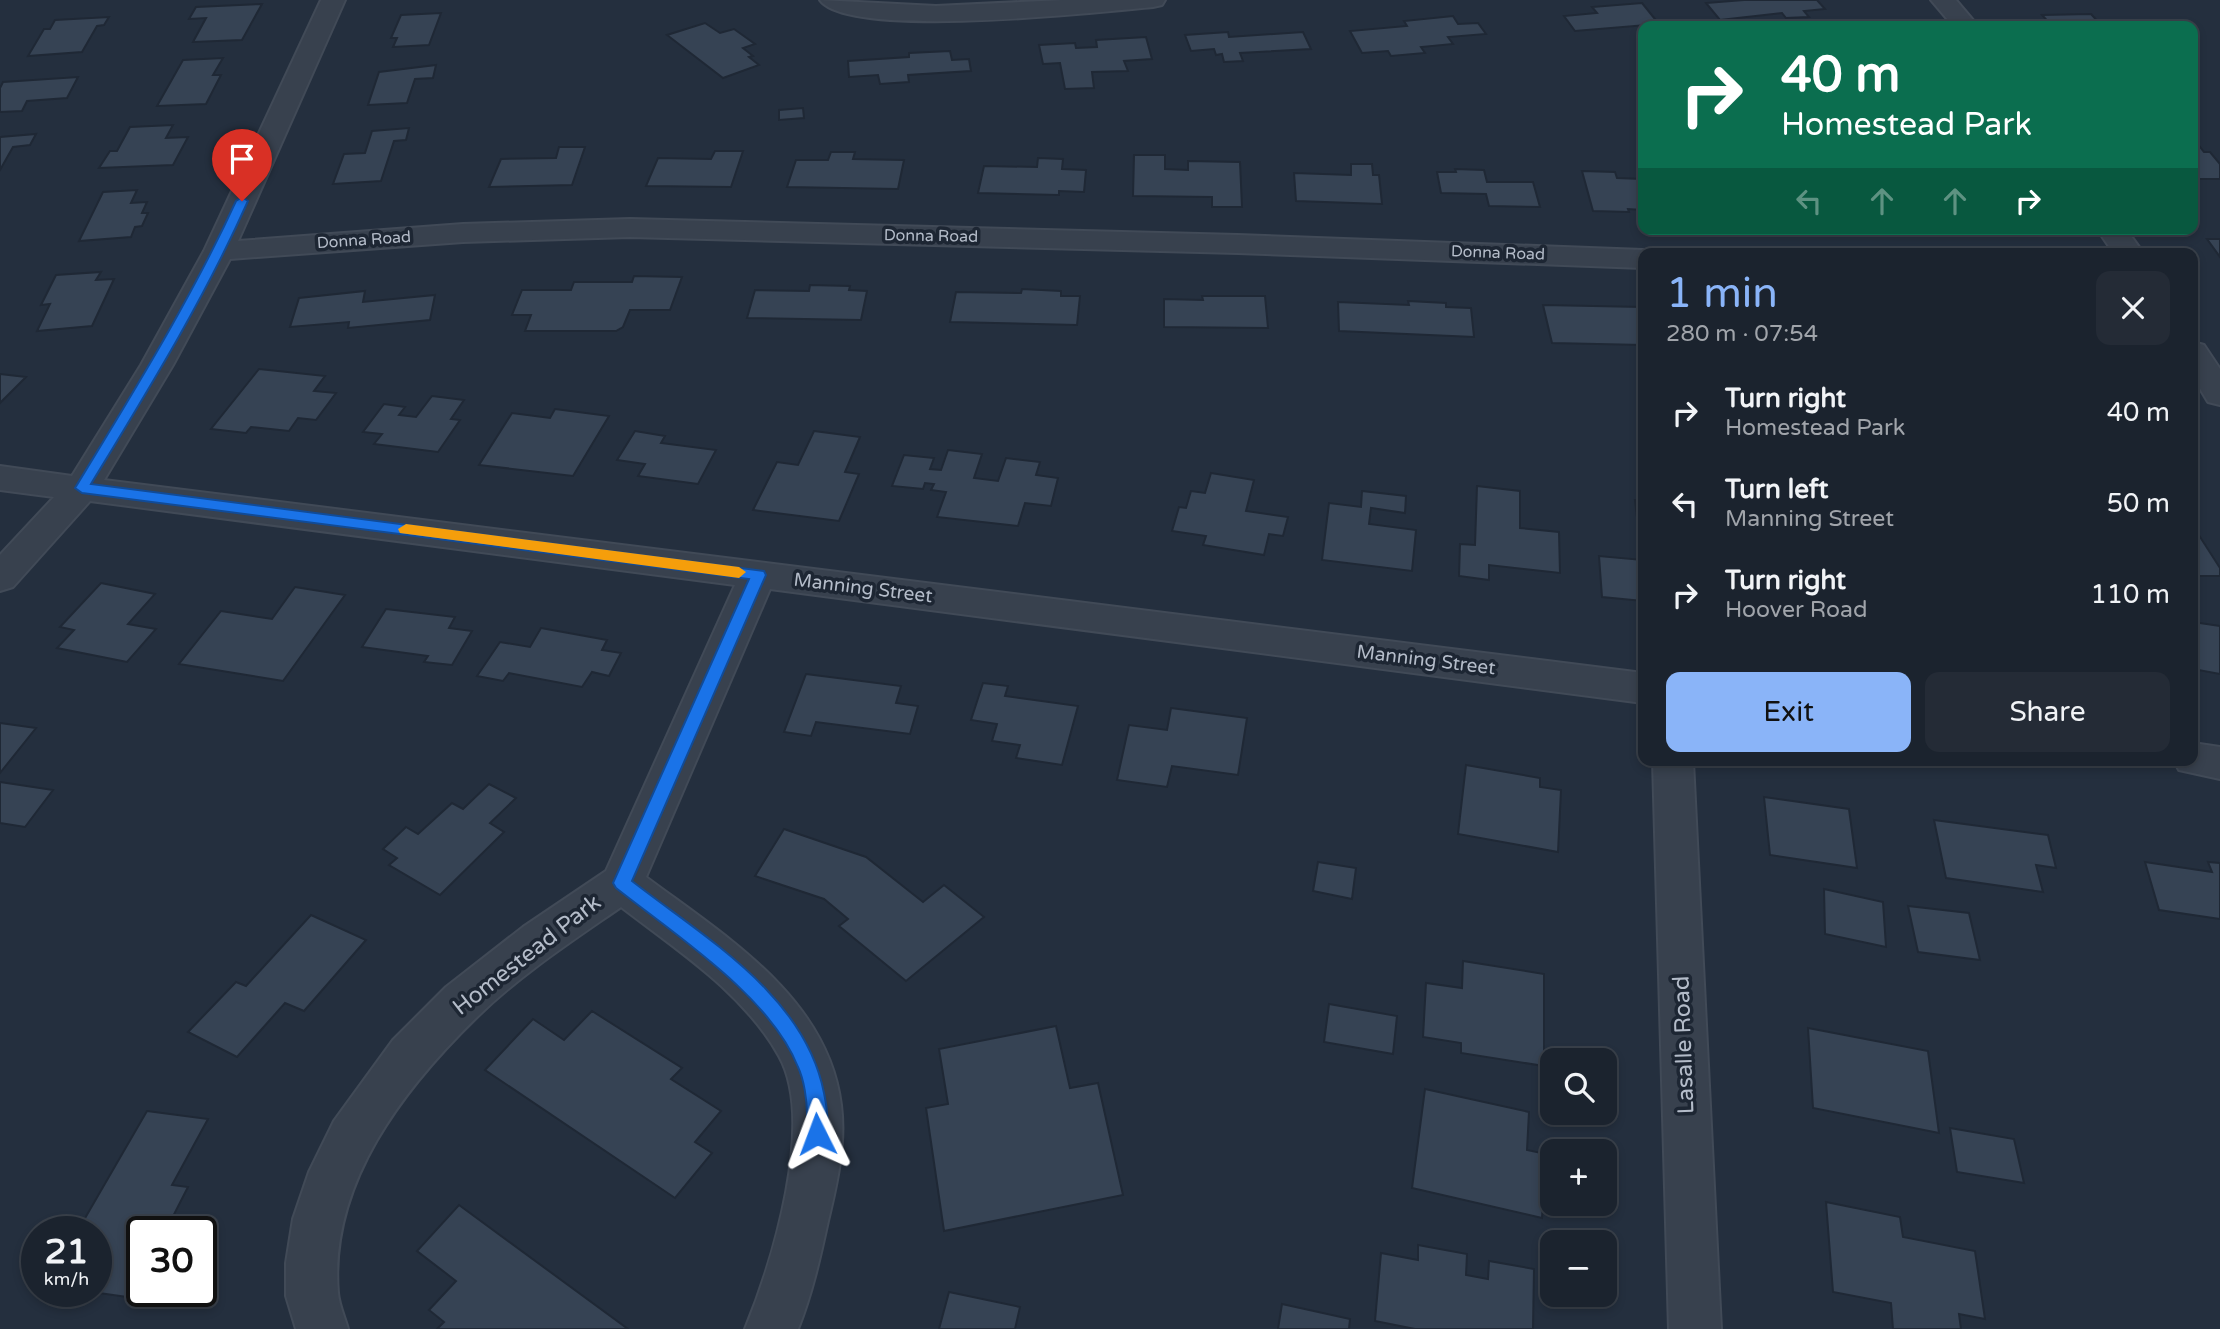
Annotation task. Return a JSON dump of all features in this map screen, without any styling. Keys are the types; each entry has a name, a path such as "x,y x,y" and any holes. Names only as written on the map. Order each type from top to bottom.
{"street":[{"path":"0,578 82,488 157,365 219,251 333,0"},
{"path":"832,0 868,13 968,13 1153,0"},
{"path":"1943,0 1962,21"},
{"name":"Donna Road","path":"219,251 463,233 630,228 1238,244 1638,259"},
{"path":"2198,360 2220,395"},
{"name":"Manning Street","path":"0,478 1638,687"},
{"path":"758,575 622,883 746,981 794,1037 809,1069 817,1112 817,1156 797,1246 771,1329"},
{"path":"2198,760 2220,763"},
{"name":"Lasalle Road","path":"1673,766 1695,1329"},
{"name":"Homestead Park","path":"322,1329 312,1296 312,1262 318,1219 334,1172 351,1138 410,1055 462,1000 539,940 622,883"}],"building":[{"path":"1817,0 1825,9 1804,11 1809,17 1786,18 1782,13 1720,20 1706,3"},
{"path":"1642,3 1657,21 1638,21 1638,26 1575,31 1564,16 1597,13 1592,7"},
{"path":"262,4 242,40 193,42 206,18 189,19 196,7"},
{"path":"441,13 429,45 393,47 397,38 391,38 401,15"},
{"path":"2091,14 2097,21 2047,21 2042,15"},
{"path":"1453,16 1458,24 1478,23 1486,34 1448,37 1453,44 1421,47 1425,53 1391,56 1388,51 1362,53 1350,31 1407,26 1404,21"},
{"path":"109,17 104,25 97,26 82,52 28,56 44,29 50,29 55,20"},
{"path":"705,23 720,33 734,29 755,44 743,48 759,65 723,78 667,35"},
{"path":"1228,32 1229,37 1303,32 1311,49 1240,53 1243,61 1224,62 1222,54 1216,55 1214,49 1191,51 1185,35"},
{"path":"1146,37 1152,59 1124,61 1128,71 1092,72 1094,88 1065,89 1060,63 1043,64 1039,45 1075,43 1076,48 1097,47 1096,40"},
{"path":"950,51 952,60 969,59 971,71 908,75 909,82 880,84 878,75 849,77 848,61"},
{"path":"223,58 213,75 221,75 206,104 157,106 183,60"},
{"path":"436,65 433,78 415,79 407,103 368,105 379,72"},
{"path":"78,77 67,98 27,101 22,111 0,112 0,88 3,82"},
{"path":"803,108 804,118 779,120 779,110"},
{"path":"173,125 166,138 188,137 173,165 99,168 110,151 117,151 130,127"},
{"path":"409,128 406,140 394,141 381,181 333,184 344,154 365,153 372,131"},
{"path":"36,134 30,145 13,147 0,170 0,137"},
{"path":"2198,144 2204,152 2210,152 2220,164 2220,179 2198,179"},
{"path":"559,147 585,147 572,185 489,187 501,159 556,158"},
{"path":"715,151 743,151 731,187 646,186 658,158 711,159"},
{"path":"831,152 855,152 853,159 904,160 898,189 787,187 796,160 828,160"},
{"path":"1134,155 1165,155 1165,169 1188,170 1188,161 1240,162 1242,207 1212,207 1212,197 1133,196"},
{"path":"1038,158 1063,159 1062,169 1086,170 1084,192 1059,191 1059,195 978,193 984,166 1037,167"},
{"path":"1351,164 1372,164 1373,175 1379,175 1382,204 1296,201 1294,173 1351,175"},
{"path":"1455,169 1484,170 1487,182 1533,182 1540,207 1489,206 1486,194 1441,193 1437,172 1456,172"},
{"path":"1582,171 1615,172 1617,178 1638,179 1638,210 1593,211"},
{"path":"137,190 131,203 147,202 142,213 148,213 142,226 135,227 131,237 79,241 103,192"},
{"path":"2207,239 2220,239 2220,257"},
{"path":"101,272 96,280 114,279 92,326 37,331 50,304 41,305 56,275"},
{"path":"634,276 682,277 670,310 630,310 623,327 616,331 525,331 531,315 512,315 522,290 571,290 574,282 632,282"},
{"path":"810,285 850,286 849,290 867,291 861,320 747,318 755,290 809,291"},
{"path":"1022,289 1061,291 1061,296 1080,296 1077,325 950,322 956,292 1021,293"},
{"path":"365,291 363,302 435,295 430,320 348,328 349,322 290,327 299,298"},
{"path":"1202,296 1265,296 1268,328 1164,327 1164,299 1203,300"},
{"path":"1408,301 1446,303 1446,307 1471,308 1474,337 1339,331 1338,302 1409,305"},
{"path":"1543,305 1638,307 1638,345 1552,343"},
{"path":"259,369 325,376 314,391 336,393 316,420 298,418 289,431 251,427 246,433 211,429"},
{"path":"0,374 26,377 0,403"},
{"path":"432,396 464,400 451,419 460,420 438,452 374,444 382,434 363,432 384,404 405,407 399,415 416,417"},
{"path":"555,409 609,416 573,476 479,465 512,413 550,418"},
{"path":"635,431 665,436 661,443 716,450 698,484 638,476 645,464 617,460"},
{"path":"814,431 860,437 845,472 859,474 839,521 753,510 777,462 798,465"},
{"path":"948,450 982,454 974,478 998,481 1006,458 1040,462 1036,475 1058,478 1051,506 1025,503 1018,526 937,517 946,492 931,490 934,484 925,483 923,489 892,486 904,455 934,458 930,469 941,470"},
{"path":"1211,473 1254,480 1246,511 1288,517 1283,536 1269,534 1264,555 1203,545 1206,536 1172,531 1179,507 1186,508 1191,491 1205,493"},
{"path":"1477,486 1520,491 1520,528 1559,532 1560,573 1489,565 1489,580 1459,576 1460,544 1475,545"},
{"path":"1362,491 1406,496 1405,513 1371,508 1369,524 1416,530 1412,571 1322,560 1329,503 1361,507"},
{"path":"1635,500 1638,500 1638,526"},
{"path":"2198,534 2220,568 2220,576 2198,576"},
{"path":"1599,556 1638,560 1638,601 1602,597"},
{"path":"101,583 155,594 128,624 156,629 127,662 57,648 74,630 60,627"},
{"path":"295,587 345,595 283,681 179,664 221,611 272,619"},
{"path":"386,609 455,617 449,628 472,631 452,665 424,662 428,656 362,647"},
{"path":"2198,623 2220,626 2220,674 2198,670"},
{"path":"541,628 607,640 602,650 621,653 609,676 592,672 582,687 509,673 503,681 477,676 500,642 530,647"},
{"path":"806,674 901,686 896,703 918,706 910,734 816,722 811,736 784,732"},
{"path":"983,683 1008,686 1005,696 1078,706 1062,765 1016,758 1020,745 992,741 997,724 971,720"},
{"path":"1171,708 1247,718 1238,775 1172,766 1167,787 1117,780 1129,725 1167,730"},
{"path":"0,723 36,728 0,773"},
{"path":"1466,765 1540,778 1540,787 1561,790 1558,852 1458,834"},
{"path":"0,782 53,790 25,827 0,823"},
{"path":"489,784 516,798 490,823 504,832 440,895 389,865 397,858 383,849 406,827 418,834 452,803 463,809"},
{"path":"1764,797 1849,809 1857,868 1770,855"},
{"path":"1934,820 2048,835 2056,868 2036,865 2043,892 1946,878"},
{"path":"784,829 866,857 923,902 944,885 984,917 906,981 839,926 848,919 824,899 755,876"},
{"path":"1318,862 1356,868 1352,899 1313,891"},
{"path":"2145,862 2212,872 2208,862 2220,863 2220,919 2159,910"},
{"path":"1824,889 1883,902 1886,947 1825,934"},
{"path":"1908,906 1969,913 1980,960 1918,952"},
{"path":"311,915 366,940 304,1011 285,1003 237,1057 188,1032 236,982 246,986"},
{"path":"1463,961 1544,974 1544,1048 1540,1048 1540,1065 1461,1053 1461,1043 1423,1037 1426,983 1462,988"},
{"path":"1329,1004 1397,1016 1393,1054 1324,1042"},
{"path":"592,1011 682,1068 671,1079 721,1111 695,1142 712,1153 675,1198 485,1070 533,1019 564,1040"},
{"path":"1056,1026 1070,1088 1098,1083 1123,1195 944,1231 926,1108 948,1104 939,1049"},
{"path":"1808,1028 1928,1051 1939,1133 1813,1108"},
{"path":"1425,1089 1529,1112 1527,1150 1540,1153 1542,1218 1412,1188"},
{"path":"147,1111 208,1119 172,1185 188,1187 173,1216 126,1216 126,1297 112,1295 112,1216 86,1216"},
{"path":"1950,1128 2014,1139 2024,1183 1957,1172"},
{"path":"1826,1202 1900,1217 1903,1237 1975,1251 1985,1319 1959,1314 1961,1329 1893,1329 1891,1303 1833,1292"},
{"path":"459,1205 628,1329 437,1329 444,1322 429,1310 456,1281 417,1251"},
{"path":"1418,1245 1467,1254 1466,1275 1488,1279 1489,1261 1534,1269 1533,1329 1415,1329 1375,1321 1381,1253 1418,1260"},
{"path":"949,1292 1020,1307 1015,1329 939,1329"},
{"path":"1282,1304 1350,1319 1349,1329 1278,1329"}],"slow traffic":[{"path":"406,529 739,572"}],"route":[{"path":"242,201 219,251 157,365 82,488 758,575 622,883 746,981 794,1037 809,1069 817,1112 817,1134"}]}
